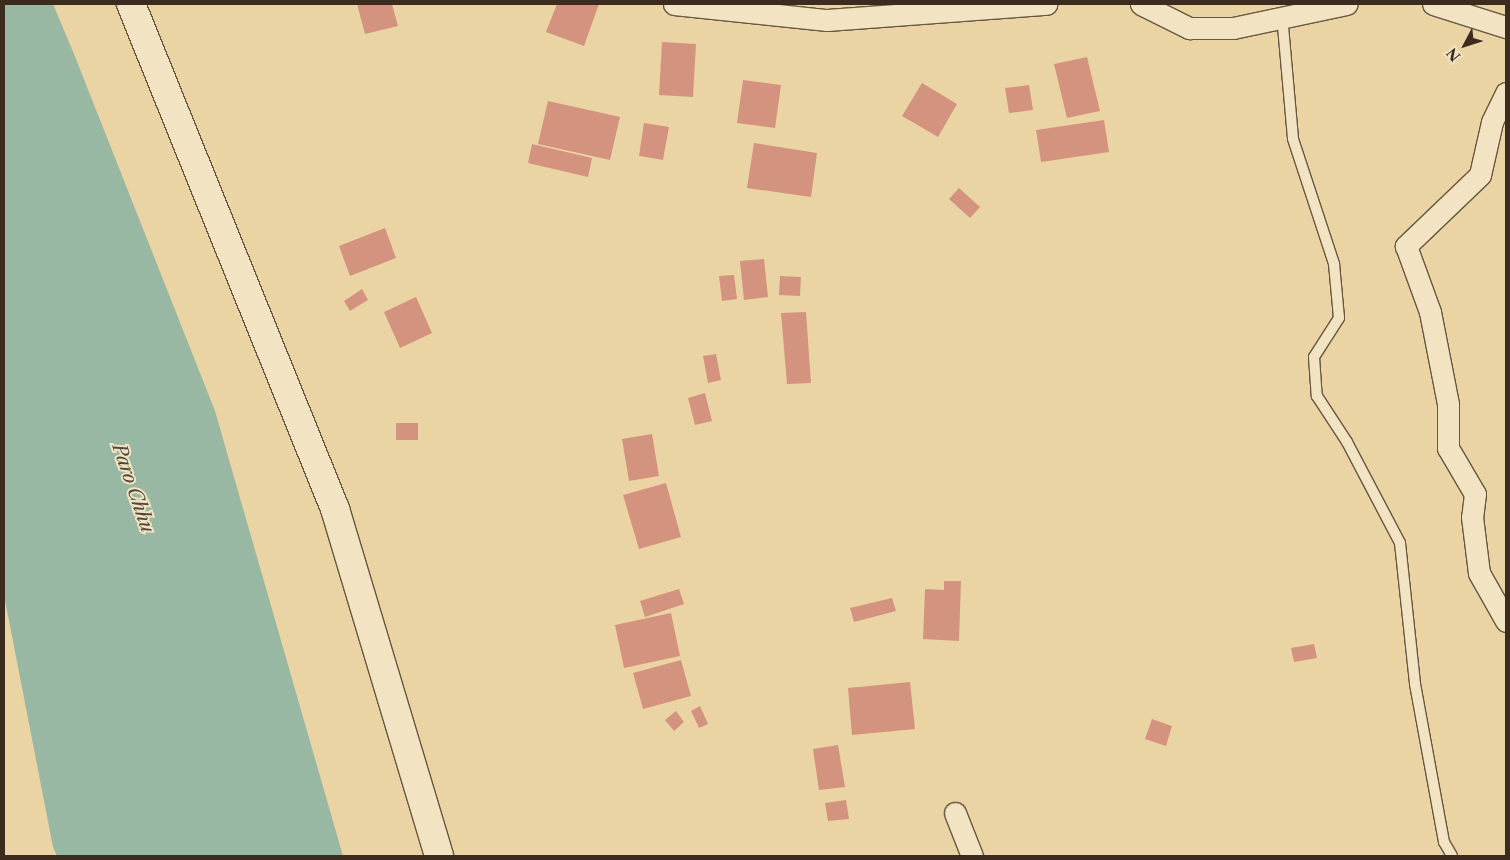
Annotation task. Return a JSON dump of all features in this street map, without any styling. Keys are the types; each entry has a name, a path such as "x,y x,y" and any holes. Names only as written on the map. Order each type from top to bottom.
{"street":[{"path":"131,4 335,509 439,856"},
{"path":"674,4 827,20 1046,4"},
{"path":"1141,4 1189,28 1233,28 1282,9 1347,4"},
{"path":"1433,4 1506,27"},
{"path":"1506,93 1492,122 1480,175 1406,246 1430,312 1448,404 1448,448 1475,494 1472,517 1480,573 1506,621"},
{"path":"955,813 972,856"}],"lane":[{"path":"1282,9 1293,139 1334,264 1339,318 1314,357 1317,396 1348,442 1400,543 1415,684 1444,842 1452,856"}],"water":[{"name":"Paro Chhu","path":"4,4 53,4 74,54 215,411 343,856 57,856 53,847 4,595"}],"building":[{"path":"357,4 392,4 398,26 365,34"},
{"path":"557,4 599,4 584,46 546,32"},
{"path":"662,42 696,44 693,97 659,95"},
{"path":"1087,57 1100,111 1067,118 1054,64"},
{"path":"743,80 781,85 775,128 737,123"},
{"path":"922,83 957,104 938,137 902,116"},
{"path":"1029,85 1033,110 1009,113 1005,88"},
{"path":"548,101 620,117 610,160 538,144"},
{"path":"1104,120 1109,152 1041,162 1036,130"},
{"path":"644,123 669,127 663,160 639,156"},
{"path":"754,143 817,153 811,197 747,188"},
{"path":"532,144 592,158 588,177 528,163"},
{"path":"959,188 980,207 970,218 949,199"},
{"path":"385,228 396,258 350,276 339,246"},
{"path":"764,259 768,297 744,300 740,261"},
{"path":"734,275 737,299 722,301 719,276"},
{"path":"780,276 801,277 800,296 779,295"},
{"path":"362,289 368,300 350,311 344,301"},
{"path":"416,297 432,333 400,348 384,312"},
{"path":"806,312 811,383 787,384 781,313"},
{"path":"716,354 721,380 708,383 703,356"},
{"path":"705,393 712,421 695,425 688,398"},
{"path":"396,423 418,423 418,440 396,440"},
{"path":"652,434 659,476 629,481 622,439"},
{"path":"666,483 681,537 639,549 623,495"},
{"path":"944,581 961,581 959,641 923,639 925,589 944,590"},
{"path":"679,589 684,604 645,617 640,601"},
{"path":"892,598 896,611 854,622 850,608"},
{"path":"671,613 680,656 624,668 615,625"},
{"path":"1314,644 1317,658 1294,662 1291,648"},
{"path":"681,660 691,696 643,709 633,673"},
{"path":"910,682 915,729 852,735 848,688"},
{"path":"700,706 708,724 699,728 691,711"},
{"path":"676,711 684,722 674,731 665,720"},
{"path":"1152,719 1172,726 1166,746 1145,739"},
{"path":"838,745 845,787 819,790 813,749"},
{"path":"846,800 849,819 828,821 825,803"}]}
